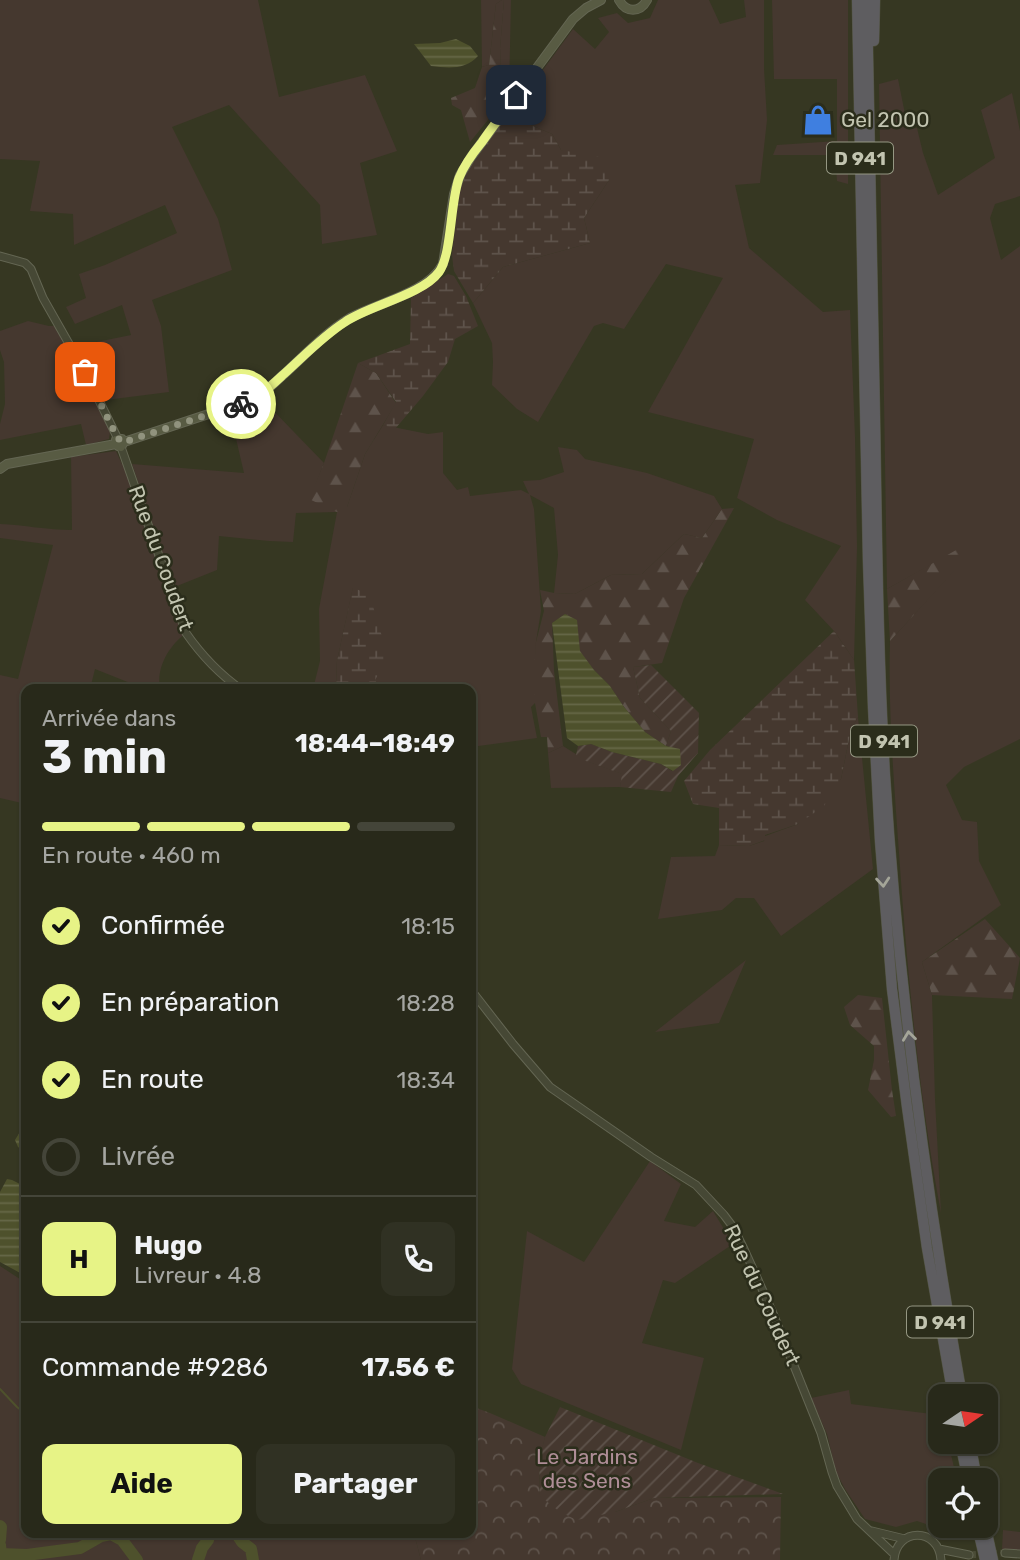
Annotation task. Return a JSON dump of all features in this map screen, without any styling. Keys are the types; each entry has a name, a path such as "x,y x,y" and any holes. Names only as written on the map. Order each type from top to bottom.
{"highway":[{"name":"D 941","path":"855,0 853,18 858,40 868,575 880,841 892,989 907,1107 927,1248 951,1384"},
{"name":"D 941","path":"867,0 878,615 887,805 916,1104 960,1384"},
{"path":"869,83 873,70 875,0"},
{"path":"990,1538 995,1548 991,1558"}],"main road":[{"path":"0,469 7,464 120,443 254,399 346,321 431,280 443,264 454,194 460,175 562,33 579,13 598,1 620,1 626,9 636,10 644,6 647,0"}],"street":[{"name":"Rue du Coudert","path":"0,256 25,263 30,269 120,443 186,633 216,671 234,684"},
{"name":"Rue du Coudert","path":"476,996 550,1087 696,1185 724,1214 744,1249 777,1323 821,1433 837,1486 857,1519 872,1531 894,1557"},
{"path":"872,1531 905,1539"},
{"path":"894,1557 896,1548 905,1539 918,1535 936,1543 941,1560"},
{"path":"939,1549 969,1555 955,1560"},
{"path":"991,1558 1020,1554"}],"green space":[{"path":"0,0 258,0 279,97 365,75 397,151 360,163 377,235 322,244 320,205 229,105 172,127 218,219 232,270 152,300 161,326 169,392 106,400 77,346 131,335 122,305 75,324 66,307 86,298 79,274 177,233 165,205 74,245 73,214 30,211 40,161 0,159"},
{"path":"481,0 502,0 496,4 489,65 482,67"},
{"path":"502,0 502,90 509,94 470,142 461,110 452,105 451,98 475,88 482,67 489,65 496,4"},
{"path":"504,0 511,0 509,94 502,90 500,48"},
{"path":"658,0 709,0 720,24 746,17 744,0 764,0 767,120 760,183 735,185 749,248 823,312 850,310 857,547 854,660 834,631 805,600 841,546 777,520 737,498 754,439 648,412 723,278 666,264 624,329 603,323 594,326 538,422 517,409 492,385 492,343 473,303 503,267 590,243 584,218 609,180 561,150 552,134 509,116 573,29 595,49 609,32 598,18 617,13 628,23 650,18"},
{"path":"772,0 848,0 848,184 837,181 835,155 773,155 777,145 837,141 837,79 774,79"},
{"path":"898,79 908,129 917,128 938,195 995,158 981,110 1012,93 1020,131 1020,196 995,204 990,218 1001,260 1020,246 1020,739 964,767 946,785 962,820 977,822 979,861 1001,905 922,962 932,995 941,1213 920,1079 906,943 892,747 890,641 965,558 958,550 887,589 879,84"},
{"path":"509,116 552,134 561,150 599,157 609,180 584,218 590,243 503,267 473,303 454,271 452,255 459,194 466,173 504,119"},
{"path":"448,274 454,276 466,296 478,326 455,339 448,362 395,429 383,425 396,402 376,373 358,363 410,344 411,298"},
{"path":"28,321 56,326 106,422 110,432 109,439 86,445 81,424 0,440 0,424 5,404 0,331"},
{"path":"358,363 376,373 396,403 365,454 347,507 337,512 309,499"},
{"path":"264,401 324,463 310,499 347,507 365,454 383,425 428,434 443,432 443,473 457,490 468,487 470,496 521,490 529,494 523,481 540,480 564,472 558,447 577,450 585,459 647,473 714,496 722,509 702,538 684,534 642,574 611,575 575,594 554,593 558,555 554,508 530,495 534,509 541,611 536,642 535,703 531,707 537,738 476,746 476,684 377,684 353,588 337,661 336,684 314,684 320,661 319,609 337,512 296,513 293,542 219,536 217,570 177,586 172,582 132,464 244,473 230,413"},
{"path":"116,451 122,464 127,464 186,633 174,644 165,658 159,684 132,684 95,669 91,684 21,684 21,803 0,798 0,675 18,679 53,545 0,538 0,524 72,530 71,457"},
{"path":"734,508 684,598 662,663 633,667 640,698 671,731 666,746 645,732 579,651 577,621 565,614 552,623 554,671 563,746 548,753 547,737 541,737 535,703 536,642 544,611 540,590 575,594 611,575 642,574 684,534 702,538 722,509"},
{"path":"958,549 966,558 890,641 887,589"},
{"path":"353,587 370,596 388,657 375,680 377,684 336,684 337,661"},
{"path":"834,631 854,660 858,717 851,729 841,779 824,806 798,824 765,835 765,840 749,846 719,845 719,808 693,804 684,781 710,750"},
{"path":"651,665 699,713 698,753 678,776 671,792 620,787 622,774 576,755 578,746 591,744 661,764 672,771 680,750 666,746 671,731 640,698 633,667"},
{"path":"858,717 873,869 781,936 754,898 736,898 722,910 658,919 671,857 715,856 719,845 749,846 764,841 765,836 798,824 841,779 851,729"},
{"path":"563,746 587,761 623,774 620,787 551,788 548,753"},
{"path":"985,919 1020,958 1012,999 932,995 922,962"},
{"path":"746,960 719,1023 655,1032"},
{"path":"858,995 882,998 896,1116 891,1117 868,1090 874,1046 850,1025 844,1007"},
{"path":"650,1161 681,1184 664,1221 695,1227 713,1211 733,1244 675,1283 663,1280 642,1343 704,1358 681,1450 521,1384 512,1369 527,1231 584,1262"},
{"path":"0,1266 21,1280 21,1538 415,1538 421,1560 0,1560"},
{"path":"849,1390 851,1404 928,1414 928,1454 951,1454 954,1468 928,1468 928,1525 917,1521 896,1527 865,1519 836,1472 827,1434 811,1398"},
{"name":"Le Jardins des Sens","path":"560,1407 783,1494 654,1498 615,1512 577,1520 560,1512 540,1496 539,1460 545,1437"},
{"path":"476,1408 545,1437 539,1462 540,1496 615,1512 654,1498 781,1497 780,1560 421,1560 415,1538 476,1538"},
{"path":"1003,1530 1020,1532 1020,1551 1002,1549"}],"shaded area":[{"path":"456,39 470,46 478,56 468,64 456,67 431,66 414,44 440,43"},
{"path":"565,614 577,620 580,651 645,732 666,746 680,749 681,765 673,771 661,764 591,744 578,746 567,738 552,623"},
{"path":"21,1130 21,1149 15,1140"},
{"path":"7,1179 21,1184 21,1273 0,1262 0,1192"}],"waterway":[{"path":"0,1389 21,1410"},
{"path":"0,1526 0,1540"},
{"path":"0,1545 1,1554 27,1555 80,1548 98,1538"},
{"path":"118,1538 137,1560"},
{"path":"198,1560 208,1538"},
{"path":"239,1538 251,1549 253,1560"}],"tunnel":[{"path":"969,1555 1005,1553"}],"way so far":[{"path":"85,372 118,439 124,442 241,404"}],"place":[{"name":"Gel 2000","path":"818,120"}],"route":[{"path":"241,404 261,395 346,321 418,288 439,272 446,251 454,194 460,175 516,95"}]}
